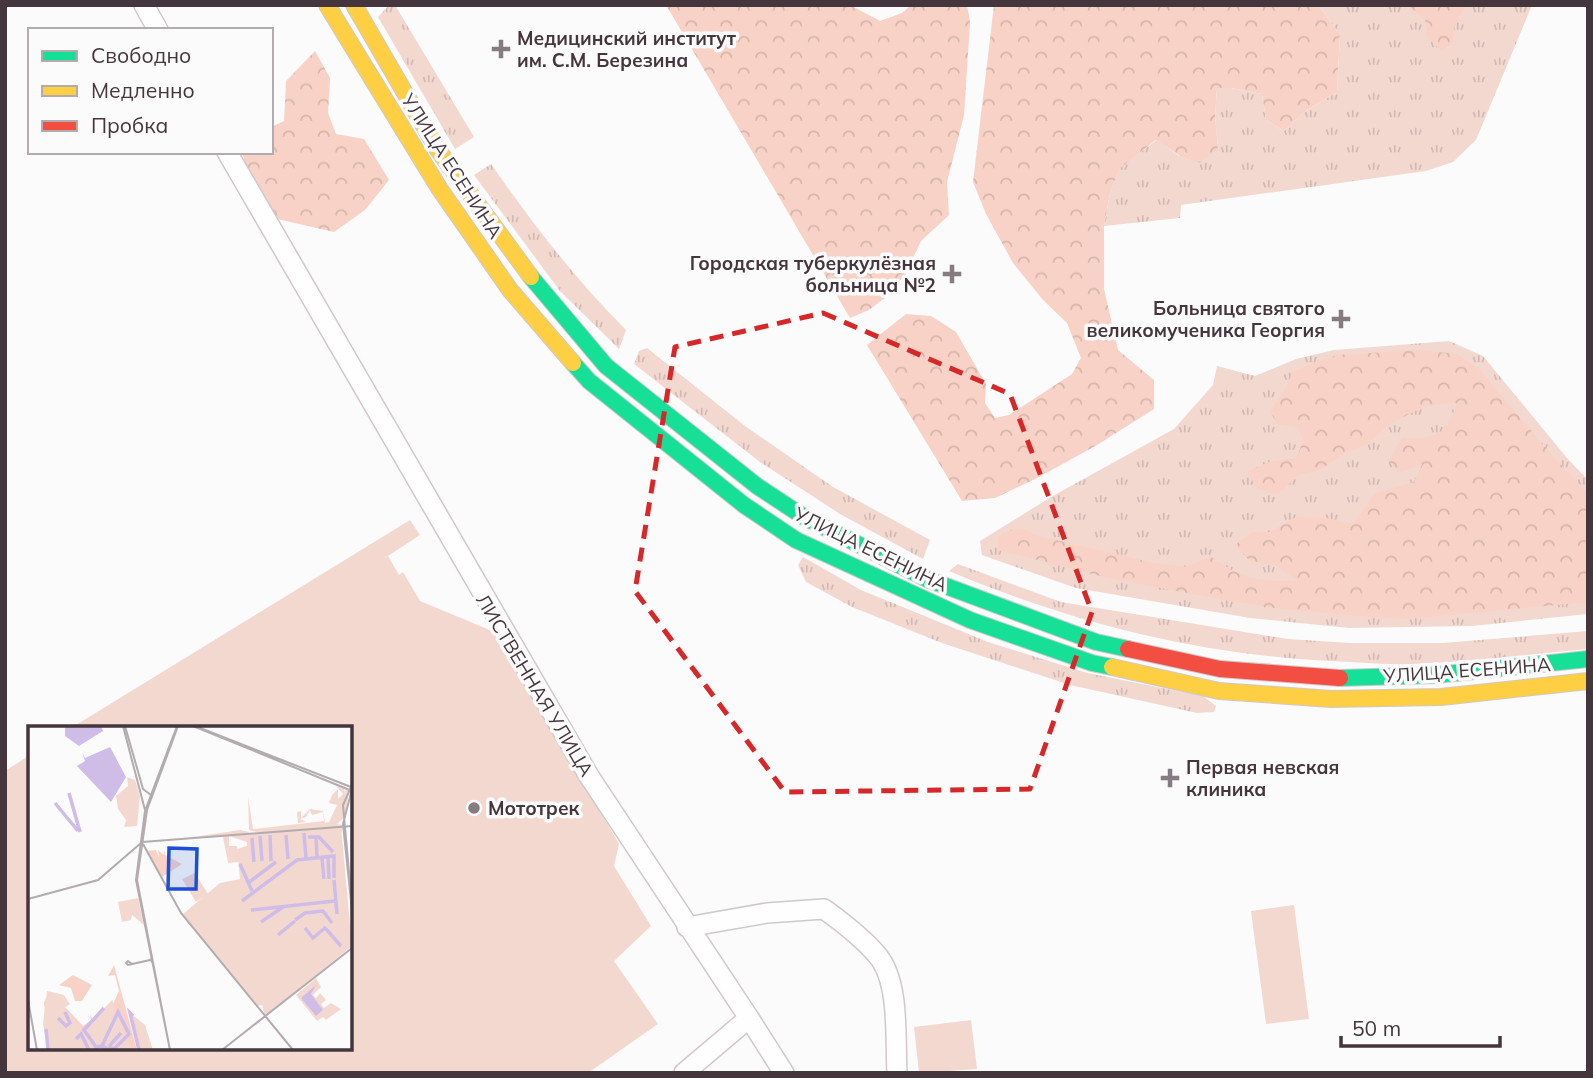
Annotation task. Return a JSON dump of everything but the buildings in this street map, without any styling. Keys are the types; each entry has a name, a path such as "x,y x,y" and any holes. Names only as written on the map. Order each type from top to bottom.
{"street":[{"path":"144,5 157,28"},
{"name":"УЛИЦА ЕСЕНИНА","path":"327,5 439,188 510,290 589,381 744,505 796,540 982,625 1092,663 1219,691 1331,699 1441,697 1588,681"},
{"name":"УЛИЦА ЕСЕНИНА","path":"354,5 438,150 528,275 606,366 757,486 804,517 927,579 1083,637 1220,668 1329,678 1436,675 1588,659"},
{"name":"ЛИСТВЕННАЯ УЛИЦА","path":"228,154 589,776 749,1018"},
{"path":"687,927 767,913 824,909 878,955 887,971 893,987 897,1073"},
{"path":"684,1073 749,1018 784,1073"}],"highlighted area":[{"path":"823,313 1010,394 1092,612 1030,789 785,792 635,591 675,347"}],"green space":[{"path":"389,5 395,5 474,137 455,149 378,17"},
{"path":"666,5 850,5 880,21 902,13 911,5 967,5 970,22 964,115 947,182 949,215 921,241 905,275 886,297 869,310 850,318"},
{"path":"994,5 1318,5 1340,34 1337,92 1307,110 1284,131 1266,120 1262,94 1217,88 1215,116 1218,149 1200,163 1180,156 1156,140 1119,169 1110,193 1104,226 1104,289 1118,350 1154,380 1154,409 1039,477 995,498 962,501 867,345 906,314 931,316 956,332 986,384 985,403 995,418 1009,415 1072,374 1081,358 1067,323 1043,300 1013,263 986,214 973,182"},
{"path":"1318,5 1532,5 1476,140 1453,162 1426,171 1181,205 1180,218 1104,226 1110,193 1119,168 1157,140 1179,156 1218,149 1215,116 1217,88 1262,94 1266,120 1284,131 1307,110 1337,92 1340,34"},
{"path":"1407,5 1469,5 1456,21 1453,42 1441,51 1427,36 1425,20"},
{"path":"315,51 330,78 328,113 336,134 364,139 389,180 365,210 334,232 277,219 250,181 243,154 273,154 273,126 284,121 286,81"},
{"path":"491,164 555,250 626,330 619,349 560,291 474,175"},
{"path":"1449,341 1483,356 1588,480 1588,614 1472,626 1349,628 1250,618 1076,588 982,555 980,541 1051,497 1174,429 1213,385 1217,366 1255,376 1296,359 1334,350"},
{"path":"647,348 745,426 833,487 930,540 923,559 840,514 760,462 634,364 639,351"},
{"path":"1419,350 1457,354 1479,369 1549,452 1588,493 1588,602 1408,619 1370,617 1282,609 1218,599 1104,577 998,550 998,537 1007,531 1021,529 1035,535 1154,563 1188,567 1210,556 1251,578 1298,581 1275,565 1250,561 1235,545 1252,532 1269,532 1296,517 1327,518 1353,524 1375,493 1414,482 1422,464 1399,473 1388,461 1402,438 1423,438 1438,434 1448,423 1457,403 1428,405 1391,423 1369,443 1345,453 1320,470 1299,475 1278,494 1257,489 1247,471 1269,462 1296,458 1303,442 1299,428 1277,424 1270,411 1293,372 1305,366 1337,355"},
{"name":"Мототрек","path":"410,520 420,535 388,556 399,575 403,572 420,601 497,633 619,844 614,866 651,926 614,961 658,1024 588,1073 5,1073 5,771 28,756 28,1050 352,1050 352,726 74,726"},
{"path":"803,557 861,590 988,642 1087,673 1203,696 1216,706 1214,712 1197,713 1070,685 942,643 852,607 806,582 798,565"},
{"path":"958,564 1061,602 1288,639 1351,643 1443,643 1588,631 1588,649 1405,664 1297,659 1245,653 1145,635 1047,608 949,571"},
{"path":"1294,905 1309,1019 1266,1024 1251,911"},
{"path":"971,1020 977,1069 919,1073 914,1027"}],"traffic: fast":[{"path":"531,277 606,366 757,486 804,517 927,579 1096,642 1128,649"},
{"path":"573,363 589,381 744,505 796,540 970,620 1092,663 1112,667"},
{"path":"1340,678 1436,675 1588,659"}],"traffic: slow":[{"path":"327,5 439,188 510,290 573,363"},
{"path":"354,5 438,150 531,277"},
{"path":"1112,667 1219,691 1331,699 1441,697 1588,681"}],"traffic: jam":[{"path":"1128,649 1220,669 1340,678"}],"place":[{"name":"Медицинский институт им. С.М. Березина","path":"501,49"},
{"name":"Городская туберкулёзная больница №2","path":"952,274"},
{"name":"Больница святого великомученика Георгия","path":"1341,319"},
{"name":"Первая невская клиника","path":"1170,778"},
{"name":"Мототрек","path":"474,808"}]}
